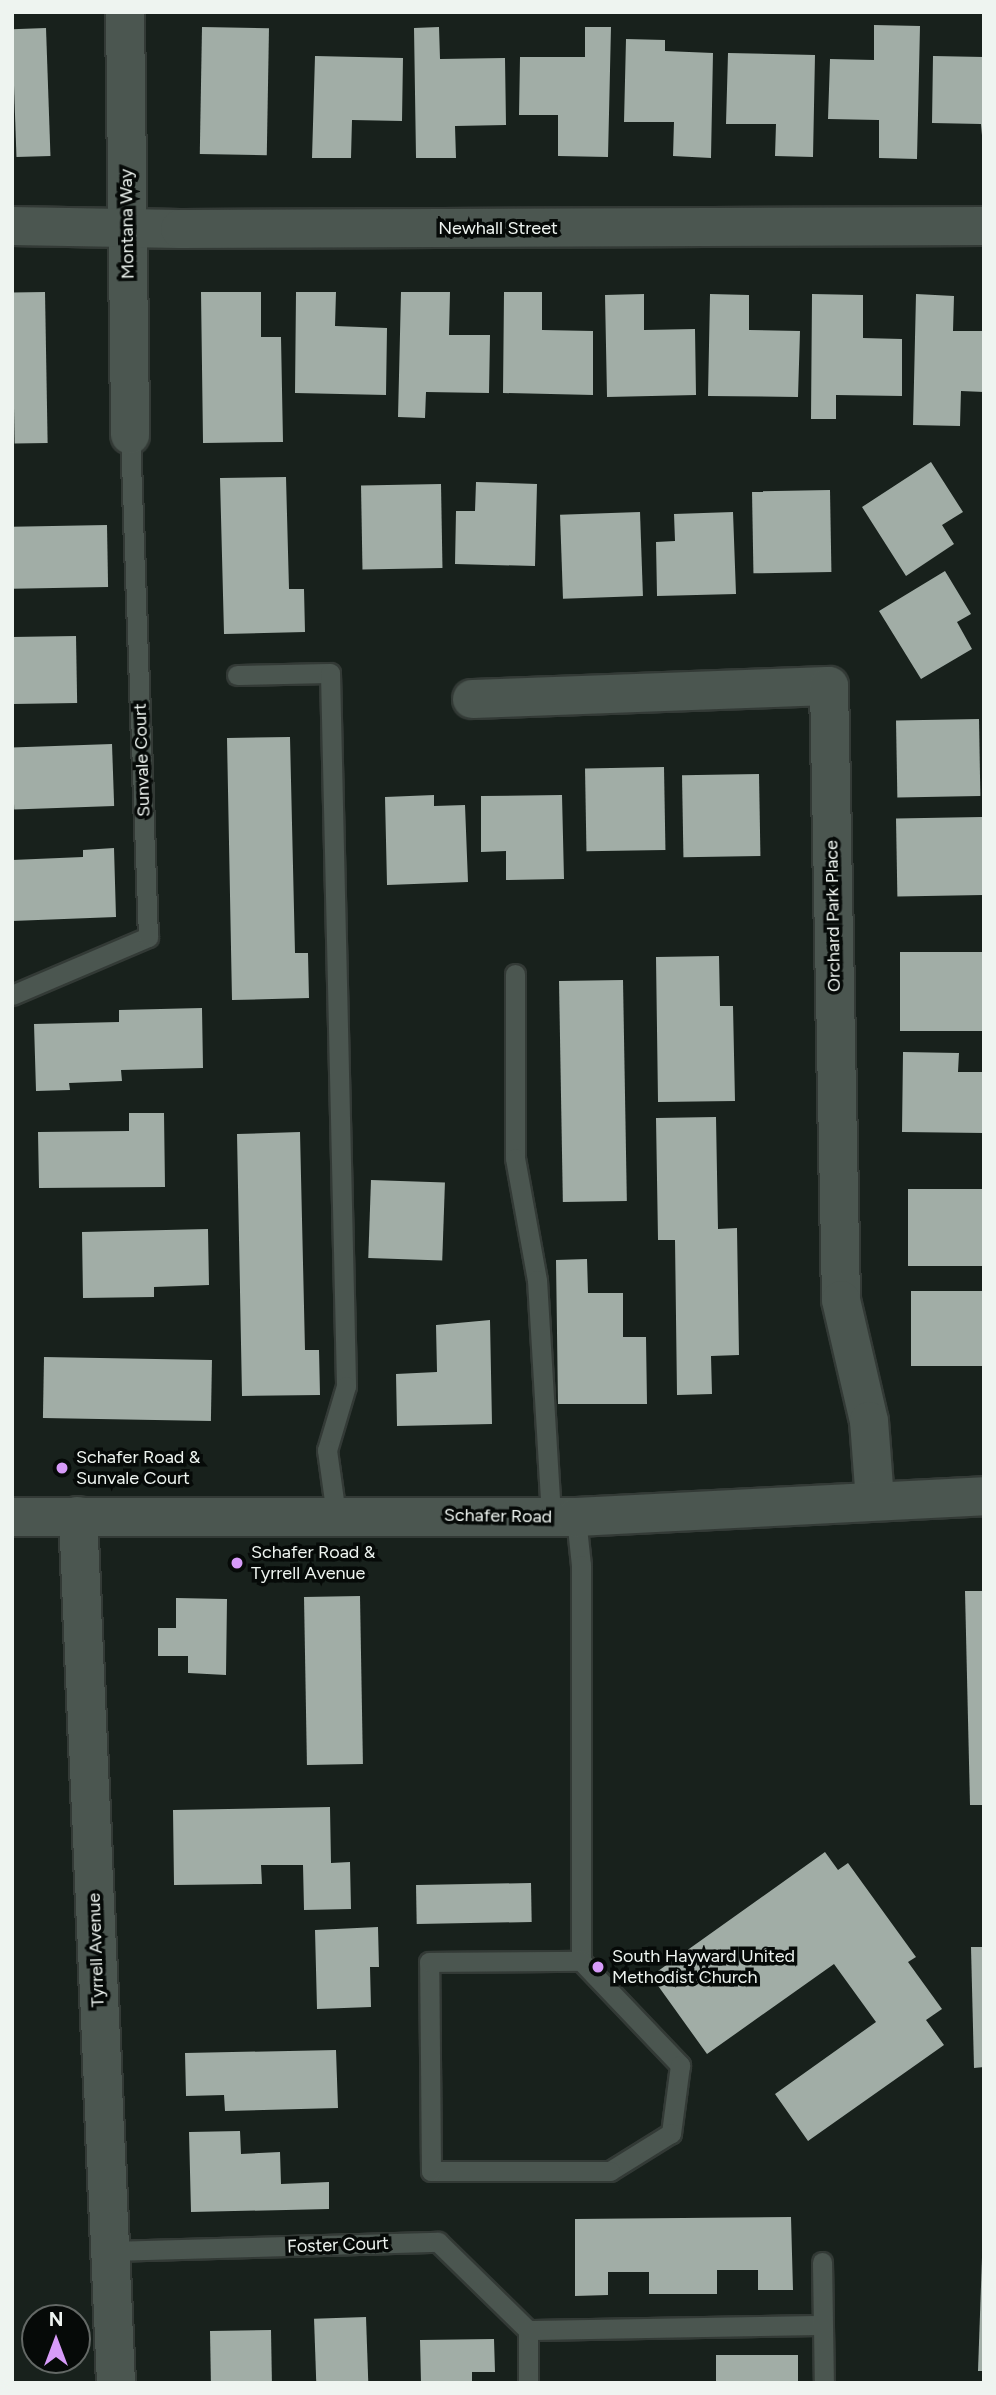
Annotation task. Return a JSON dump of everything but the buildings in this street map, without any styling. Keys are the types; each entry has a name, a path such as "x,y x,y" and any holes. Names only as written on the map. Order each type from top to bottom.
{"street":[{"name":"Montana Way","path":"125,12 130,435"},
{"name":"Newhall Street","path":"12,226 127,229 984,226"},
{"name":"Orchard Park Place","path":"472,699 829,686 841,1300 869,1421 875,1500"},
{"name":"Schafer Road","path":"12,1517 564,1517 984,1496"},
{"name":"Tyrrell Avenue","path":"78,1516 84,1592 103,2181 111,2250 116,2383"}],"lane":[{"name":"Sunvale Court","path":"12,995 148,937 130,435"},
{"path":"237,675 330,673 346,1386 327,1450 336,1515"},
{"path":"515,974 515,1158 537,1280 564,1517 581,1565 581,1961 680,2065 671,2133 610,2171 431,2171 429,1962 581,1961"},
{"name":"Foster Court","path":"111,2250 438,2242 527,2330"},
{"path":"822,2262 824,2383"},
{"path":"528,2383 527,2330 822,2325"}],"place":[{"name":"Schafer Road & Sunvale Court","path":"62,1468"},
{"name":"Schafer Road & Tyrrell Avenue","path":"237,1563"},
{"name":"South Hayward United Methodist Church","path":"598,1967"}]}
